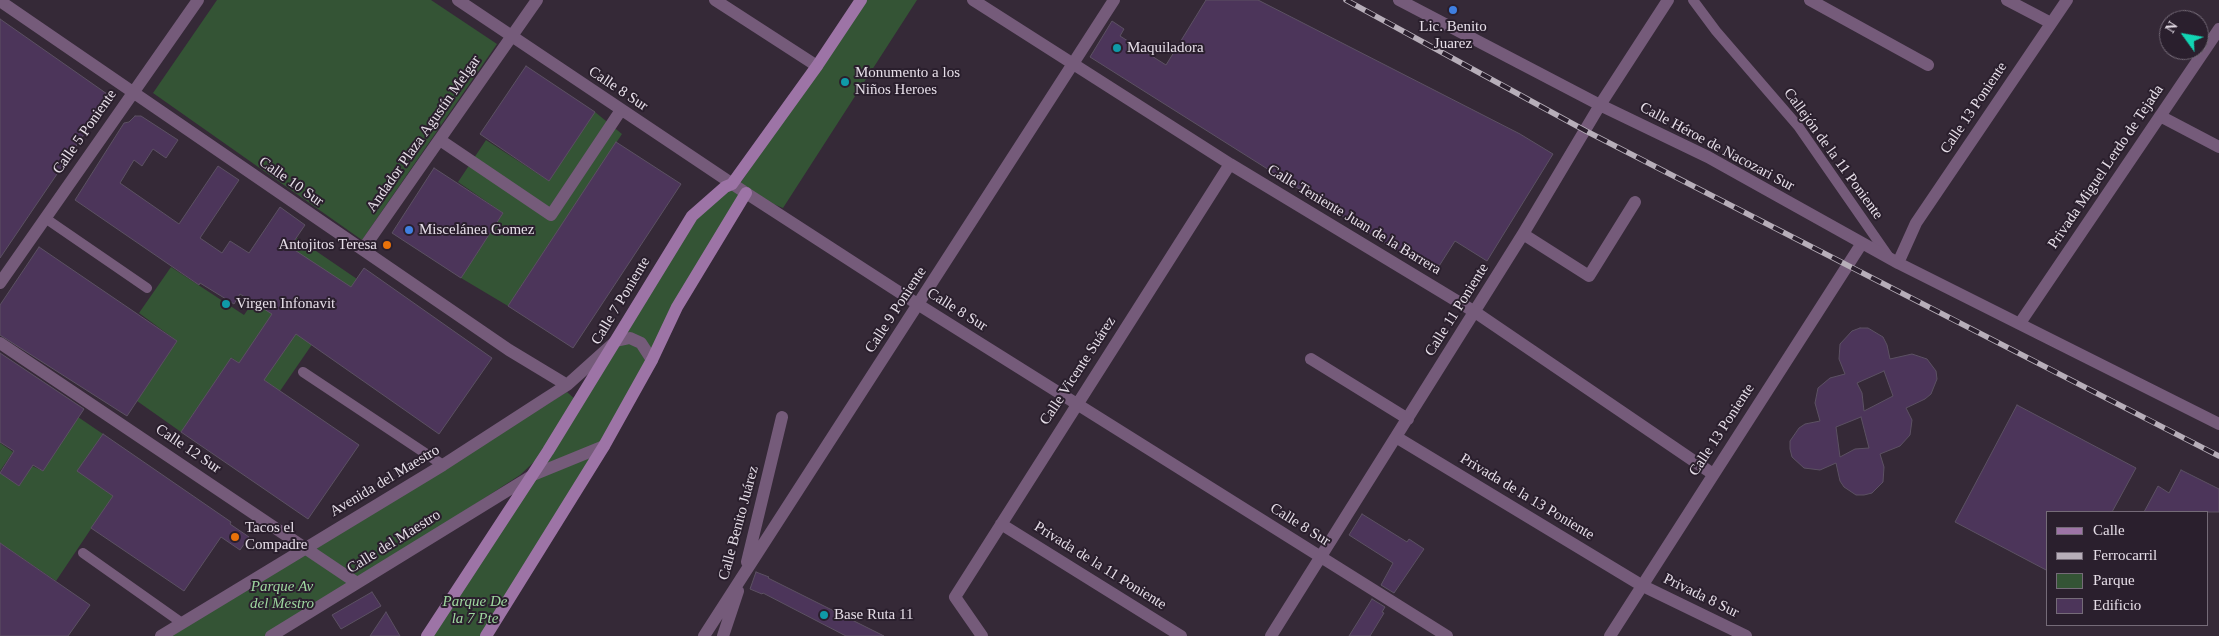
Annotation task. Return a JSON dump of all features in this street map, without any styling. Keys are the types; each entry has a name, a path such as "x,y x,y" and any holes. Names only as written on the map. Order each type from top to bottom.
{"main road":[{"name":"Calle 7 Poniente","path":"427,636 533,475 692,216 725,187 732,184 817,66 861,0"},
{"path":"486,636 604,446 652,360 677,307 746,193"}],"street":[{"name":"Calle 5 Poniente","path":"0,283 198,0"},
{"name":"Calle 8 Sur","path":"458,0 732,184 919,305 1446,636"},
{"name":"Andador Plaza Agustín Melgar","path":"363,250 537,0"},
{"path":"715,0 817,66"},
{"name":"Calle Teniente Juan de la Barrera","path":"973,0 1230,164 1475,312 1712,474"},
{"name":"Calle 9 Poniente","path":"704,636 1114,0"},
{"name":"Calle Héroe de Nacozari Sur","path":"1399,0 1600,105 1708,157 1894,261 2219,424"},
{"name":"Calle 11 Poniente","path":"1271,636 1475,312 1600,105 1668,0"},
{"path":"1810,0 1928,65"},
{"path":"2007,0 2051,23"},
{"name":"Calle 13 Poniente","path":"1894,261 1916,223 2067,0"},
{"name":"Calle 10 Sur","path":"0,1 508,350 567,385"},
{"name":"Privada Miguel Lerdo de Tejada","path":"2020,323 2219,29"},
{"path":"440,140 551,215 621,110"},
{"path":"2160,116 2219,147"},
{"name":"Calle Vicente Suárez","path":"982,636 955,596 1230,164"},
{"path":"1523,234 1589,276 1635,202"},
{"name":"Calle 13 Poniente","path":"1610,636 1712,474 1862,244"},
{"path":"616,341 630,338 640,343 652,360"},
{"name":"Avenida del Maestro","path":"161,636 443,465 567,385 616,341"},
{"name":"Calle 12 Sur","path":"0,343 357,583"},
{"path":"1310,359 1408,419"},
{"name":"Calle Benito Juárez","path":"723,636 744,572 782,417"},
{"name":"Privada de la 13 Poniente","path":"1396,438 1642,585"},
{"name":"Calle del Maestro","path":"271,636 533,475 604,446"},
{"name":"Privada de la 11 Poniente","path":"1001,524 1181,636"},
{"name":"Privada 8 Sur","path":"1642,585 1746,636"}],"lane":[{"name":"Callejón de la 11 Poniente","path":"1693,0 1716,31 1798,126 1894,261"},
{"path":"45,218 147,288"},
{"path":"303,372 443,465"},
{"path":"83,553 182,623"}],"green space":[{"path":"217,0 431,0 497,44 362,240 153,93"},
{"path":"865,0 917,0 783,208 759,198 739,185"},
{"path":"595,112 622,134 508,306 461,278 503,213 458,182 486,140 549,181"},
{"name":"Parque De la 7 Pte","path":"733,188 741,195 666,332 485,636 431,636 693,217"},
{"path":"297,238 357,279 280,391 232,358 181,432 137,401 177,341 139,313 171,267 244,315"},
{"name":"Parque Av del Mestro","path":"567,392 577,401 548,449 520,475 357,581 268,636 164,636"},
{"path":"78,417 103,434 78,471 113,496 56,581 0,543 0,473 19,486 32,466 43,471"},
{"path":"0,443 13,452 0,471"}],"building":[{"path":"1206,0 1258,0 1520,134 1553,154 1487,261 1455,241 1434,274 1090,57 1112,21 1124,29 1120,36 1166,65"},
{"path":"0,19 110,96 0,258"},
{"path":"526,66 595,112 549,181 480,134"},
{"path":"135,116 141,116 178,140 166,158 153,149 142,166 134,160 120,183 179,224 218,166 239,180 200,238 222,253 230,241 249,253 280,207 305,225 290,247 351,287 364,268 492,358 439,434 296,334 264,380 359,445 308,519 181,432 231,358 239,363 272,314 240,294 234,304 200,283 199,285 75,200 124,123 129,122"},
{"path":"616,142 681,184 573,348 508,306"},
{"path":"434,168 503,213 461,278 392,233"},
{"path":"39,247 177,341 127,416 0,335 0,305"},
{"path":"1868,328 1883,337 1890,359 1912,354 1927,359 1936,371 1937,379 1931,394 1906,408 1912,420 1910,435 1900,446 1880,454 1884,467 1883,482 1872,493 1864,495 1856,495 1844,487 1840,481 1836,463 1820,470 1804,468 1792,457 1790,449 1790,441 1799,428 1805,424 1820,421 1815,403 1818,388 1830,378 1845,374 1839,359 1840,344 1852,331","holes":["1884,371 1893,396 1864,411 1862,393 1857,383","1861,417 1869,448 1855,449 1840,457 1836,427"]},
{"path":"0,353 84,409 43,471 33,465 19,486 0,473 14,451 0,442"},
{"path":"2017,405 2136,468 2113,511 2046,511 2046,570 1955,522"},
{"path":"103,434 231,522 230,524 249,537 240,550 221,537 184,591 91,528 113,496 77,471"},
{"path":"2181,470 2219,489 2219,512 2145,511 2158,486 2169,493"},
{"path":"1362,514 1407,542 1409,539 1424,549 1394,593 1381,585 1393,563 1349,535"},
{"path":"0,543 90,605 68,636 0,636"},
{"name":"Base Ruta 11","path":"756,572 884,636 846,636 763,593 750,589"},
{"path":"372,592 381,606 341,629 332,615"},
{"path":"1372,599 1385,607 1382,612 1384,613 1370,636 1349,636"},
{"path":"386,612 400,636 370,636"}],"railway":[{"path":"1346,0 1586,131 2219,456"}],"place":[{"name":"Lic. Benito Juarez","path":"1453,10"},
{"name":"Maquiladora","path":"1117,48"},
{"name":"Monumento a los Niños Heroes","path":"845,82"},
{"name":"Miscelánea Gomez","path":"409,230"},
{"name":"Antojitos Teresa","path":"387,245"},
{"name":"Virgen Infonavit","path":"226,304"},
{"name":"Tacos el Compadre","path":"235,537"},
{"name":"Base Ruta 11","path":"824,615"}]}
